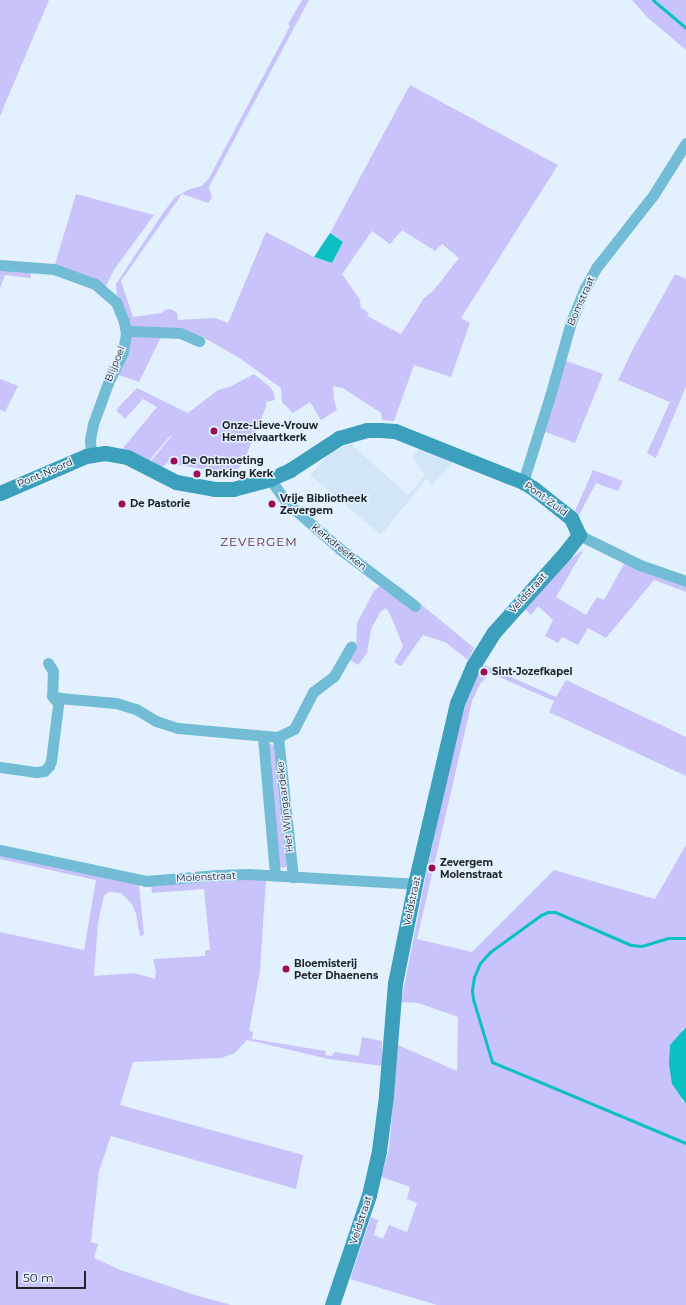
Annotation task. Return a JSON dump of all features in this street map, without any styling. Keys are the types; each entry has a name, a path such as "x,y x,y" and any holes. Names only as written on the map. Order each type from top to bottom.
{"street":[{"name":"Bomstraat","path":"523,482 571,322 585,288 596,268 654,194 686,143"},
{"name":"Blijpoel","path":"0,265 54,269 95,284 116,302 124,322 126,333 122,352 108,383 93,424 90,440 91,455"},
{"path":"126,333 133,331 180,332 199,341"},
{"name":"Pont-Zuid","path":"270,479 290,470 339,438 367,430 395,431 523,482 533,488 567,515 579,534"},
{"name":"Pont-Noord","path":"0,493 91,455 111,453 127,457 168,479 199,488 214,490 233,489 270,479"},
{"name":"Kerkdreefken","path":"270,479 286,502 340,549 415,606"},
{"path":"579,534 640,565 686,581"},
{"name":"Veldstraat","path":"332,1305 369,1195 379,1151 386,1096 395,983 415,884 457,703 473,666 494,632 565,553 579,534"},
{"path":"0,768 37,772 44,771 49,766 60,698 116,703 136,709 156,721 178,728 263,737 278,737 294,729 313,692 334,676 351,646"},
{"path":"48,663 53,671 52,696 58,703"},
{"name":"Het Wijngaardeke","path":"263,737 275,875"},
{"name":"Het Wijngaardeke","path":"278,737 293,877"},
{"name":"Molenstraat","path":"0,850 146,881 217,875 275,875 415,884"}],"shaded area":[{"path":"0,0 49,0 0,116"},
{"path":"302,0 309,0 209,187 212,198 208,203 182,194 121,281 133,317 161,313 165,310 171,309 177,313 178,320 215,318 228,323 266,232 314,257 332,263 343,242 330,233 410,85 558,165 461,318 470,323 451,377 414,365 394,421 382,420 381,413 343,388 333,386 334,400 337,410 321,420 310,402 293,413 282,402 281,388 238,357 199,335 194,344 175,336 161,337 139,382 118,375 130,338 130,322 117,297 116,284 175,197 190,189 202,186 209,178 290,26 288,24","holes":["402,230 435,251 442,244 459,258 433,291 424,298 401,334 367,316 369,313 361,308 360,300 342,274 372,231 390,244"]},
{"path":"632,0 686,0 686,50 647,17"},
{"path":"76,194 154,215 114,270 106,286 55,264"},
{"path":"0,268 30,270 31,278 5,275 0,288"},
{"path":"675,274 686,279 686,387 656,458 647,453 670,402 618,380 634,347"},
{"path":"564,360 603,374 575,443 543,431"},
{"path":"254,374 270,387 273,391 275,400 266,402 266,407 243,463 238,469 226,470 226,473 167,463 161,468 150,462 171,437 170,436 148,462 123,448 157,407 143,399 125,419 116,410 137,388 188,413 218,390 229,387"},
{"path":"0,379 18,386 5,412 0,409"},
{"path":"351,444 408,495 425,475 412,457 420,449 453,463 431,486 427,478 381,535 310,475 332,451"},
{"path":"593,470 623,481 618,491 596,483 579,515 575,511"},
{"path":"584,549 556,597 586,615 597,597 604,600 625,562 686,584 686,592 654,580 606,638 588,628 578,645 562,637 558,643 545,636 553,620 538,606 531,615 525,609 567,562"},
{"path":"380,586 393,594 399,586 474,648 468,660 445,642 423,635 401,666 394,662 403,646 390,614 386,608 381,611 371,629 367,653 358,665 347,658 356,645 357,623 374,591"},
{"path":"484,665 556,697 566,680 686,737 686,776 549,712 554,701 490,673 480,684 472,701 417,939 472,952 554,870 655,899 686,845 686,1027 682,1029 682,1101 686,1104 686,1305 437,1305 350,1279 371,1217 378,1220 374,1235 383,1239 389,1225 407,1232 417,1203 407,1199 410,1187 381,1177 389,1149 398,1045 457,1071 458,1017 418,1003 401,1002 426,875 460,719 471,687 480,668"},
{"path":"269,744 274,745 287,863 286,867 283,868 278,865"},
{"path":"0,853 139,885 144,934 140,937 136,914 132,904 121,893 109,892 104,896 98,923 94,976 134,973 155,979 156,972 153,959 205,956 205,950 210,950 204,889 152,893 151,885 246,877 266,879 260,971 249,1031 253,1032 252,1039 326,1051 325,1055 332,1056 335,1052 359,1056 362,1037 382,1041 382,1066 329,1059 247,1040 235,1053 221,1058 133,1062 120,1105 303,1155 296,1189 111,1136 99,1171 91,1242 98,1244 94,1258 118,1269 195,1295 231,1305 0,1305 0,932 84,950 96,880 0,859"}],"water":[{"path":"330,233 343,242 332,263 314,257"},
{"path":"686,1027 686,1104 672,1084 669,1064 670,1045"}],"waterway":[{"path":"653,0 686,28"},
{"path":"686,938 668,938 641,946 631,945 555,912 548,912 541,915 490,952 480,963 474,977 472,990 473,999 492,1062 686,1143"}],"place":[{"name":"Onze-Lieve-Vrouw Hemelvaartkerk","path":"214,431"},
{"name":"De Ontmoeting","path":"174,461"},
{"name":"Parking Kerk","path":"197,474"},
{"name":"De Pastorie","path":"122,504"},
{"name":"Vrije Bibliotheek Zevergem","path":"272,504"},
{"name":"Sint-Jozefkapel","path":"484,672"},
{"name":"Zevergem Molenstraat","path":"432,868"},
{"name":"Bloemisterij Peter Dhaenens","path":"286,969"}],"district":[{"name":"ZEVERGEM","path":"259,542"}]}
